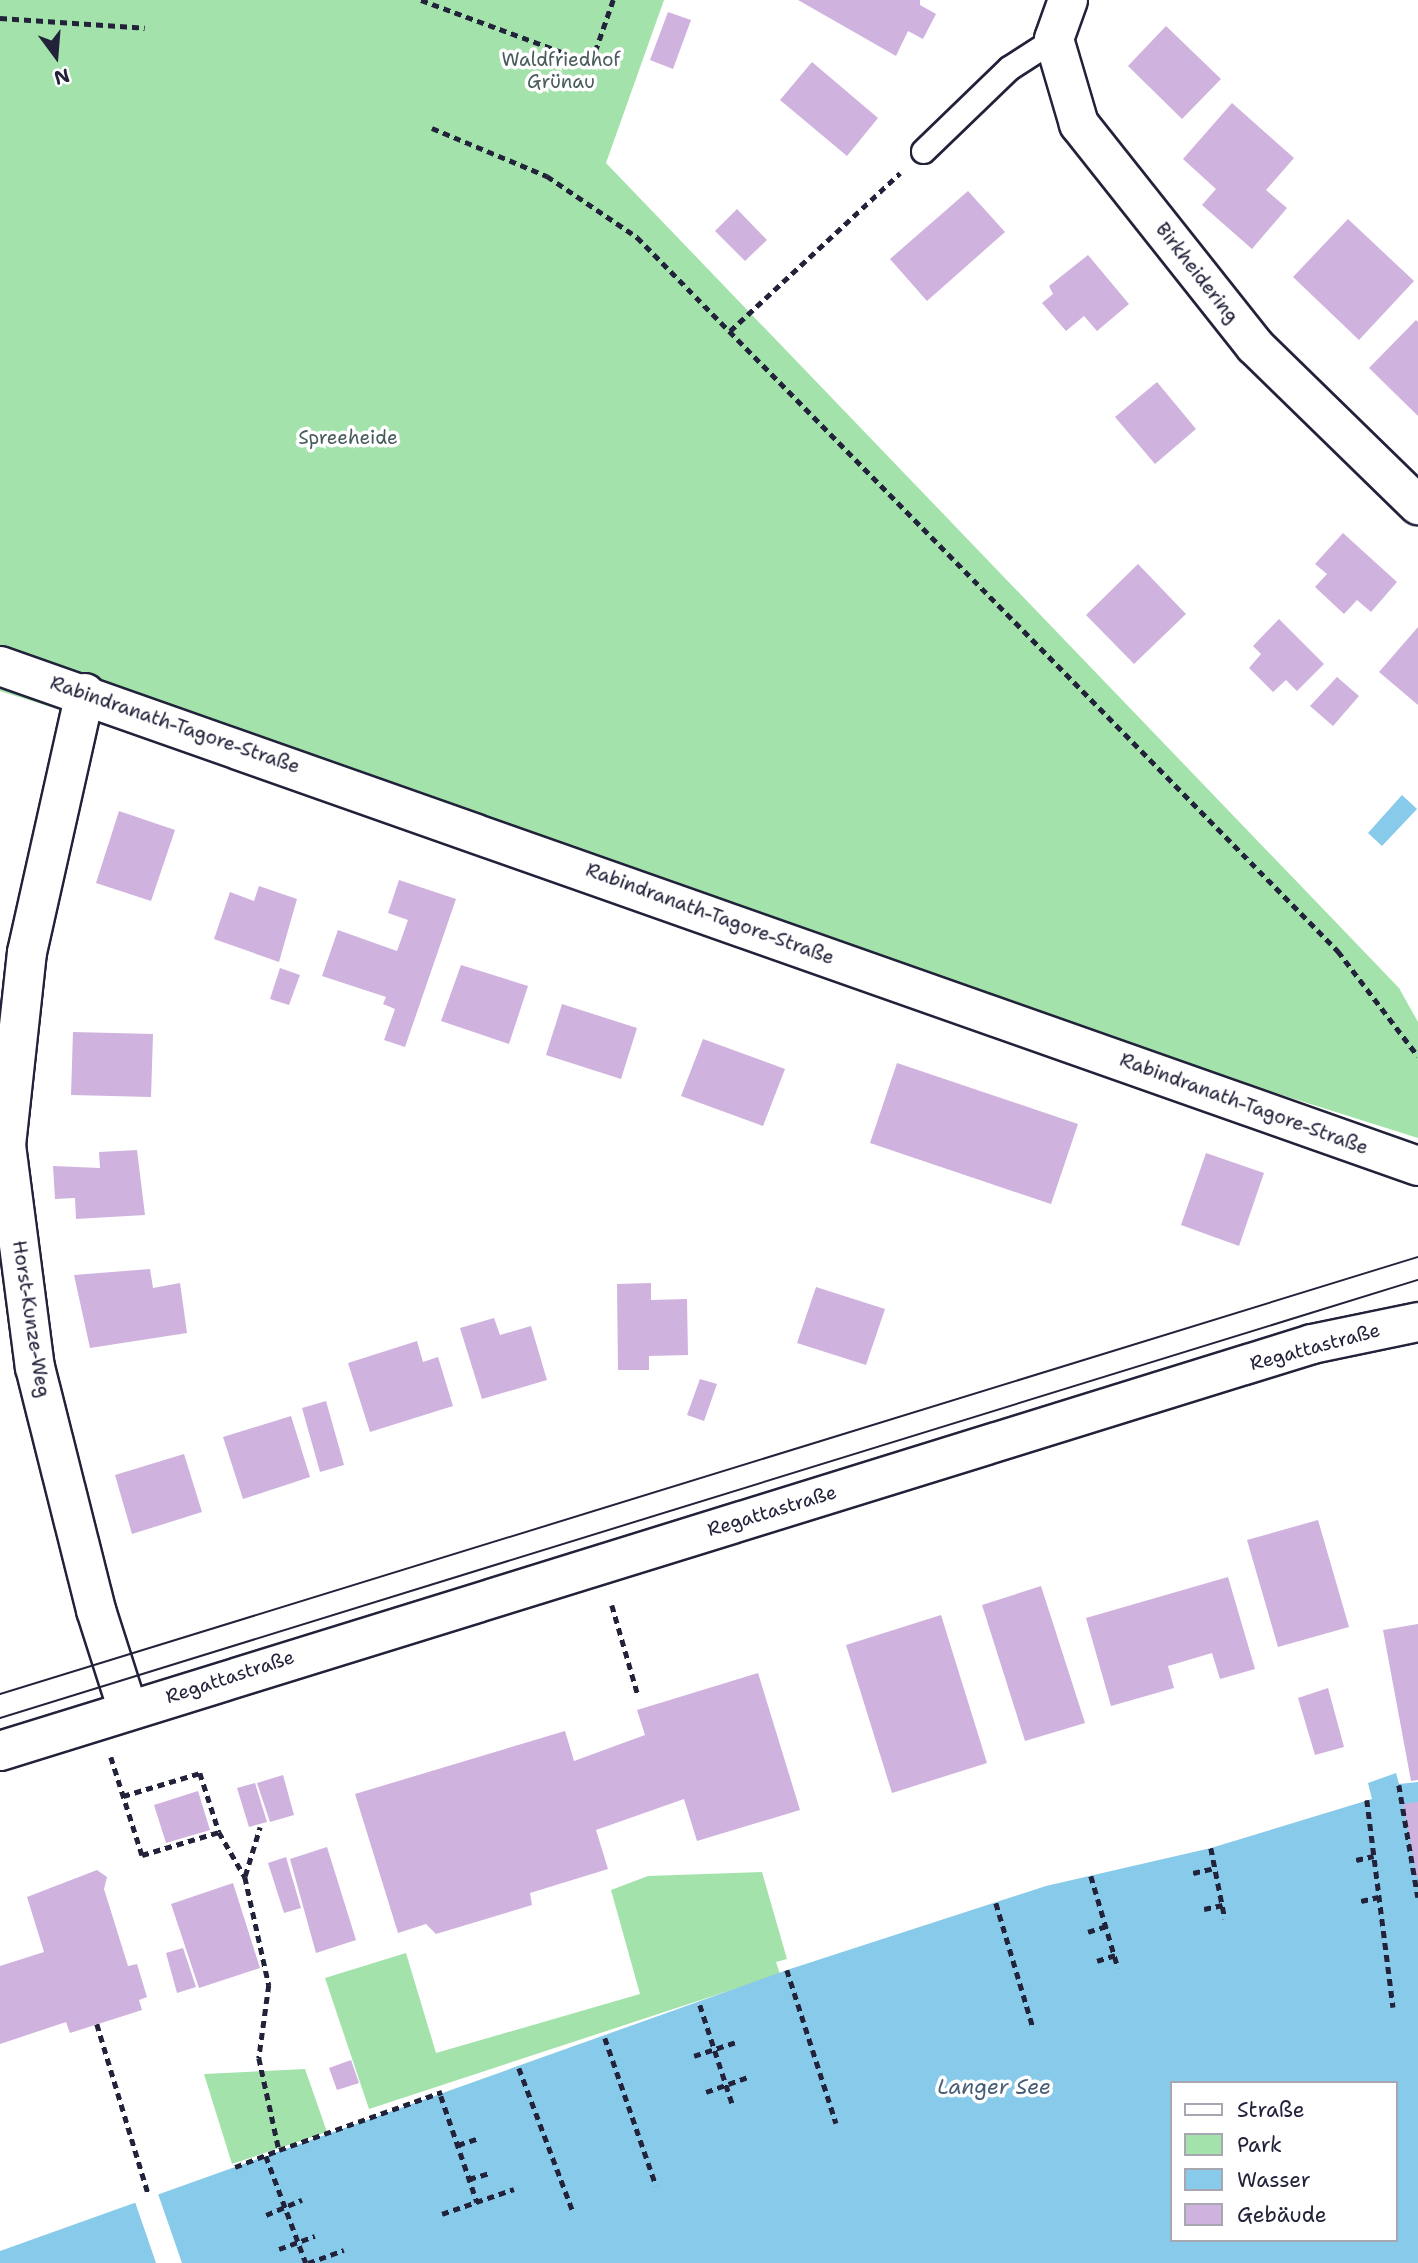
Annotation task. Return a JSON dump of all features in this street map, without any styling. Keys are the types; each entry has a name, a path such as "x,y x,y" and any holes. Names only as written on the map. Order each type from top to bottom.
{"street":[{"path":"1054,39 1069,0"},
{"name":"Birkheidering","path":"1054,39 1079,124 1255,346 1418,505"},
{"name":"Rabindranath-Tagore-Straße","path":"0,666 85,693 1418,1166"},
{"name":"Horst-Kunze-Weg","path":"85,693 27,952 3,1145 35,1367 96,1610 115,1714"},
{"name":"Regattastraße","path":"0,1751 1312,1345 1418,1322"}],"lane":[{"path":"923,151 1009,68 1054,39"}],"path":[{"path":"421,0 591,63 614,0"},
{"path":"0,18 145,28"},
{"path":"432,128 547,176 637,237 1338,951 1418,1056"},
{"path":"730,331 923,151"},
{"path":"601,1566 638,1695"},
{"path":"115,1714 123,1796 142,1855 219,1832"},
{"path":"123,1796 200,1773 219,1832 245,1877 269,1985 259,2058 279,2150"},
{"path":"1399,1784 1418,1897"},
{"path":"1367,1800 1393,2007"},
{"path":"245,1877 260,1827"},
{"path":"1211,1848 1225,1919"},
{"path":"1356,1860 1374,1856"},
{"path":"1193,1873 1215,1868"},
{"path":"1091,1876 1118,1968"},
{"path":"1360,1901 1379,1896"},
{"path":"996,1903 1033,2027"},
{"path":"1204,1909 1223,1905"},
{"path":"1088,1932 1106,1926"},
{"path":"1097,1961 1115,1955"},
{"path":"787,1970 836,2123"},
{"path":"700,2005 733,2106"},
{"path":"97,2024 148,2193"},
{"path":"605,2038 656,2185"},
{"path":"694,2056 736,2042"},
{"path":"519,2068 573,2212"},
{"path":"706,2092 748,2077"},
{"path":"235,2166 442,2094 477,2202"},
{"path":"458,2145 479,2138"},
{"path":"266,2156 307,2263 344,2250"},
{"path":"470,2179 490,2173"},
{"path":"442,2214 514,2189"},
{"path":"266,2215 302,2200"},
{"path":"279,2249 315,2236"}],"green space":[{"name":"Spreeheide","path":"0,0 664,0 606,163 1399,988 1418,1022 1418,1138 0,691"},
{"path":"762,1872 787,1959 776,1962 780,1974 369,2109 325,1978 406,1953 436,2053 640,1994 611,1890 648,1876"},
{"path":"305,2069 327,2132 232,2164 204,2074"}],"water":[{"path":"1402,795 1417,809 1382,846 1368,833"},
{"name":"Langer See","path":"1396,1773 1399,1784 1418,1782 1418,2263 0,2263 0,2251 787,1970 1046,1886 1211,1848 1372,1799 1368,1783"}],"pier":[{"path":"157,2191 182,2263 156,2263 134,2199"}],"building":[{"path":"798,0 920,0 920,5 936,14 923,39 908,31 896,56"},
{"path":"668,12 691,20 673,69 650,60"},
{"path":"1166,26 1221,79 1182,119 1128,66"},
{"path":"812,62 878,118 847,156 780,100"},
{"path":"1232,103 1294,158 1266,190 1287,208 1252,249 1202,205 1216,189 1183,159"},
{"path":"968,191 1005,232 927,301 890,259"},
{"path":"737,209 767,240 745,261 715,231"},
{"path":"1348,219 1414,281 1359,340 1293,277"},
{"path":"1088,255 1129,304 1097,331 1084,316 1066,331 1042,303 1053,294 1049,286"},
{"path":"1416,320 1418,322 1418,416 1369,368"},
{"path":"1157,382 1196,429 1155,464 1115,417"},
{"path":"1343,533 1397,582 1371,612 1357,600 1344,614 1315,587 1327,574 1315,564"},
{"path":"1138,564 1186,614 1134,664 1086,615"},
{"path":"1279,619 1324,664 1297,691 1286,680 1273,692 1249,668 1261,654 1253,646"},
{"path":"1418,627 1418,705 1379,672"},
{"path":"1337,677 1359,696 1333,726 1310,706"},
{"path":"119,811 175,830 151,901 96,883"},
{"path":"399,880 456,899 405,1047 384,1040 395,1009 383,1004 386,997 322,976 338,930 397,951 408,920 388,913"},
{"path":"259,886 297,899 279,962 214,939 230,892 254,901"},
{"path":"461,965 528,986 509,1044 441,1021"},
{"path":"280,968 300,975 289,1005 270,999"},
{"path":"562,1004 637,1028 621,1079 546,1055"},
{"path":"73,1032 153,1034 151,1097 71,1095"},
{"path":"703,1039 785,1069 763,1126 681,1096"},
{"path":"897,1063 1078,1124 1051,1204 870,1143"},
{"path":"137,1150 145,1215 76,1219 75,1198 55,1199 53,1166 100,1168 99,1152"},
{"path":"1206,1153 1264,1173 1239,1246 1181,1225"},
{"path":"150,1269 153,1288 180,1283 187,1333 90,1348 74,1275"},
{"path":"651,1283 651,1300 687,1299 688,1355 649,1356 649,1370 618,1370 617,1284"},
{"path":"816,1287 885,1309 866,1365 797,1343"},
{"path":"494,1318 500,1335 531,1326 547,1380 482,1399 460,1328"},
{"path":"417,1341 423,1362 438,1357 453,1406 370,1432 348,1363"},
{"path":"700,1379 717,1384 704,1421 687,1415"},
{"path":"326,1401 344,1465 320,1472 302,1408"},
{"path":"291,1416 310,1477 243,1499 223,1437"},
{"path":"184,1454 202,1512 132,1534 115,1475"},
{"path":"1318,1520 1349,1627 1278,1647 1247,1540"},
{"path":"1228,1577 1255,1669 1220,1679 1212,1653 1168,1666 1174,1688 1111,1706 1086,1618"},
{"path":"1041,1586 1085,1723 1025,1741 982,1605"},
{"path":"941,1615 987,1763 892,1793 846,1645"},
{"path":"1418,1624 1418,1780 1411,1781 1383,1630"},
{"path":"758,1673 800,1810 697,1841 684,1799 596,1830 608,1869 530,1893 532,1905 436,1934 426,1924 398,1933 355,1794 565,1731 574,1761 645,1735 637,1710"},
{"path":"1328,1688 1344,1747 1315,1755 1298,1698"},
{"path":"283,1775 294,1815 270,1822 257,1783"},
{"path":"255,1783 267,1822 249,1827 237,1788"},
{"path":"198,1791 210,1830 166,1843 154,1805"},
{"path":"1418,1802 1418,1878 1417,1878 1403,1804"},
{"path":"327,1847 356,1940 316,1953 290,1859"},
{"path":"286,1857 301,1908 284,1913 268,1863"},
{"path":"97,1870 107,1877 104,1889 128,1966 137,1964 147,1997 139,2000 142,2010 70,2033 66,2022 0,2044 0,1966 44,1952 27,1897"},
{"path":"233,1883 260,1968 199,1988 171,1904"},
{"path":"183,1948 196,1987 177,1993 166,1953"},
{"path":"351,2060 359,2083 337,2090 329,2068"}],"tram line":[{"path":"0,1694 1418,1257"},
{"path":"0,1718 1418,1280"}],"park label":[{"name":"Waldfriedhof Grünau","path":"561,71"}]}
